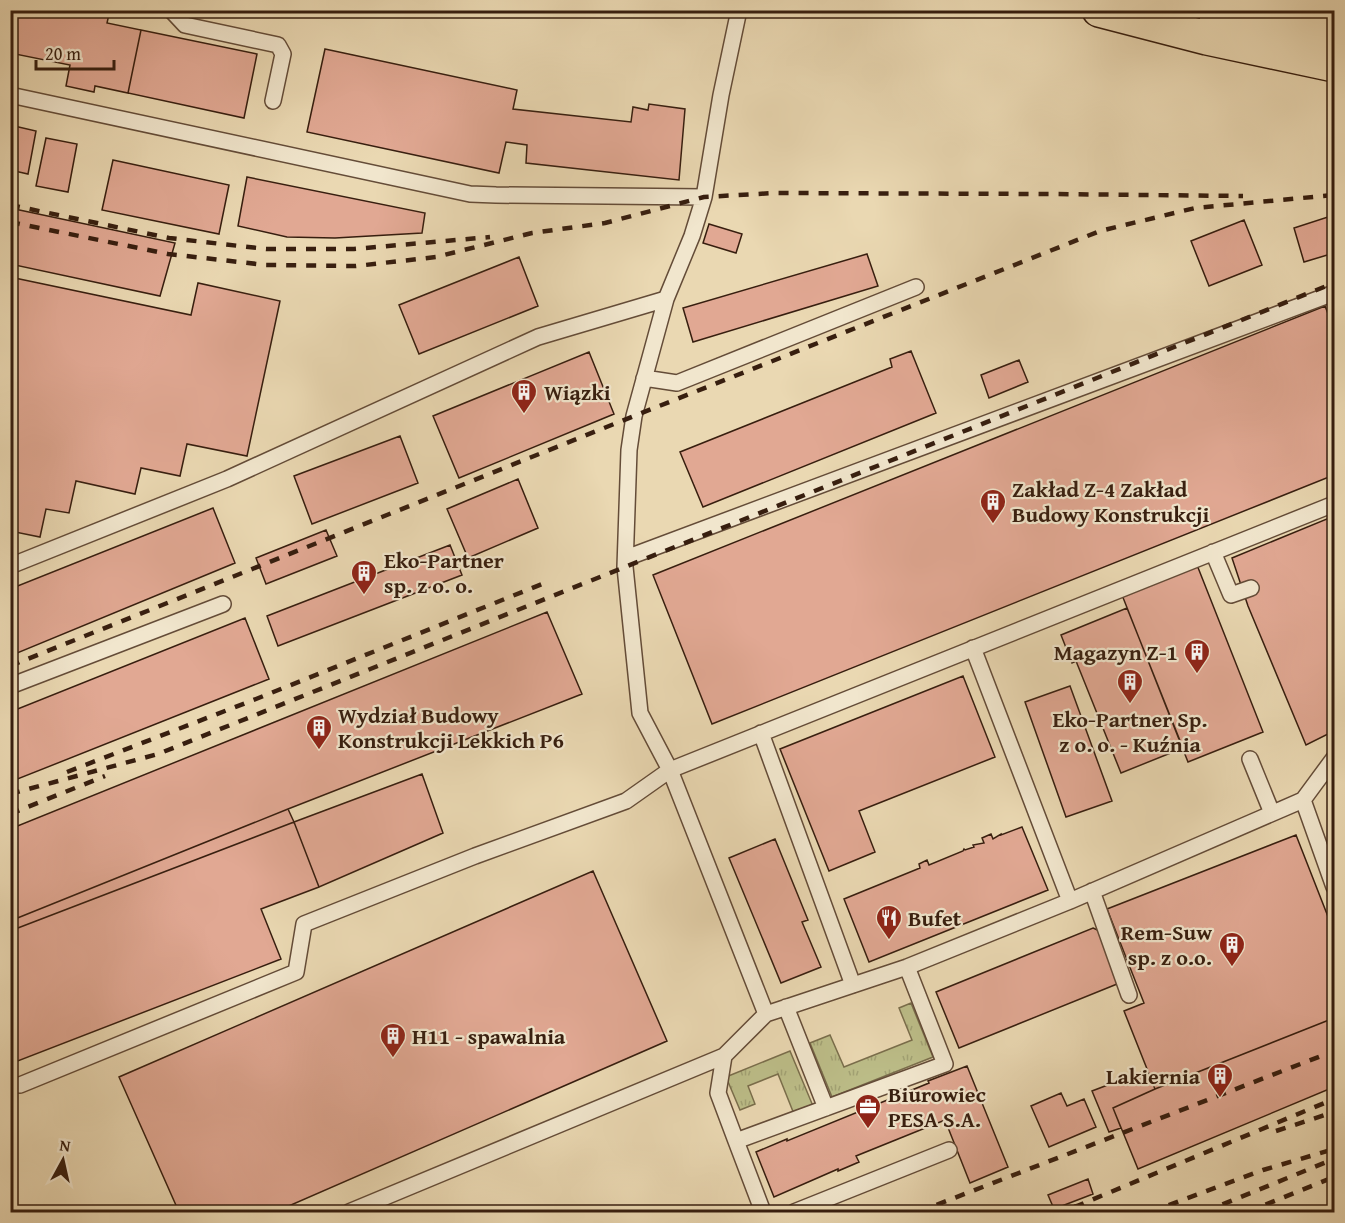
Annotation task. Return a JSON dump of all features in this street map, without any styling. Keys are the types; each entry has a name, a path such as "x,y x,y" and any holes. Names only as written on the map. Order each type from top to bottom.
{"main road":[{"path":"1099,10 1207,38 1335,65"},
{"path":"1214,10 1335,34"}],"lane":[{"path":"171,10 185,25 278,45 283,54 273,101"},
{"path":"739,10 721,95 704,197 692,236 666,299 634,416 629,450 625,567 640,713 670,770 766,1014"},
{"path":"10,95 470,194 704,197"},
{"path":"644,378 677,383 916,287"},
{"path":"626,558 1335,293"},
{"path":"10,566 227,478 538,337 666,299"},
{"path":"20,1085 296,972 304,924 475,856 626,801 670,770 1335,504"},
{"path":"1213,552 1231,595 1251,588"},
{"path":"10,686 223,604"},
{"path":"973,648 1070,901"},
{"path":"761,734 853,985"},
{"path":"349,1212 724,1056 766,1014 907,967 1070,901 1303,801 1335,758"},
{"path":"1250,759 1272,813"},
{"path":"1303,801 1335,887"},
{"path":"1092,891 1129,995"},
{"path":"736,1141 945,1064 907,967"},
{"path":"786,1007 825,1108"},
{"path":"724,1056 718,1093 763,1212"},
{"path":"794,1212 949,1150"}],"green space":[{"path":"911,1003 933,1057 832,1097 810,1043 830,1035 844,1067 912,1040 899,1008"},
{"path":"790,1051 813,1106 794,1114 778,1074 748,1086 755,1104 740,1110 726,1077"}],"building":[{"path":"10,10 110,10 107,23 141,30 128,93 95,86 94,92 66,86 70,65 10,53"},
{"path":"141,30 257,54 244,118 128,93"},
{"path":"325,49 517,90 513,109 631,122 633,107 648,110 649,104 685,109 679,180 526,163 527,145 506,142 499,173 307,132"},
{"path":"10,125 36,131 28,174 10,170"},
{"path":"46,138 77,144 68,192 36,186"},
{"path":"113,160 229,185 219,234 102,210"},
{"path":"247,177 425,213 422,233 335,238 287,237 238,226"},
{"path":"10,208 175,243 160,296 10,264"},
{"path":"1334,215 1334,253 1304,262 1294,228"},
{"path":"1244,220 1262,265 1209,286 1191,241"},
{"path":"709,224 742,234 736,253 703,243"},
{"path":"867,254 878,286 693,342 683,308"},
{"path":"519,257 538,306 419,354 399,305"},
{"path":"10,277 191,315 198,283 280,301 247,456 187,444 180,476 141,468 135,494 76,481 69,513 46,509 40,537 10,531"},
{"name":"Zakład Z-4 Zakład Budowy Konstrukcji","path":"1325,306 1334,329 1334,475 712,724 653,575"},
{"path":"911,351 936,413 703,507 680,452 892,367 890,359"},
{"name":"Wiązki","path":"589,352 614,414 459,478 433,416"},
{"path":"1019,360 1028,382 989,398 981,375"},
{"path":"400,436 418,483 312,524 294,476"},
{"path":"518,479 538,528 468,558 447,509"},
{"path":"213,508 235,563 10,656 10,589"},
{"path":"1334,516 1334,731 1306,745 1248,606 1232,558"},
{"path":"326,530 337,556 266,584 256,558"},
{"name":"Eko-Partner sp. z o. o.","path":"450,545 462,575 278,646 267,616"},
{"name":"Magazyn Z-1","path":"1197,565 1263,732 1188,762 1122,595"},
{"name":"Eko-Partner Sp. z o. o. - Kuźnia","path":"1127,608 1183,748 1121,773 1076,661 1072,663 1061,635"},
{"name":"Wydział Budowy Konstrukcji Lekkich P6","path":"547,612 582,694 10,921 10,829"},
{"path":"245,618 269,679 10,782 10,712"},
{"path":"963,676 995,757 859,811 875,852 829,871 780,749"},
{"path":"1070,686 1112,801 1066,817 1025,702"},
{"path":"422,774 443,833 319,887 294,822"},
{"path":"288,809 294,822 10,931 10,921"},
{"path":"294,822 319,887 261,909 281,959 10,1064 10,931"},
{"path":"1022,827 1048,890 869,962 844,899 920,868 919,864 927,860 929,865 964,849 974,847 973,845 984,843 982,838 991,834 993,839"},
{"name":"Rem-Suw sp. z o.o.","path":"1296,835 1334,932 1334,1018 1155,1089 1124,1011 1144,1003 1107,909"},
{"path":"775,839 808,920 802,922 821,967 781,983 729,858"},
{"name":"H11 - spawalnia","path":"593,871 667,1041 275,1212 179,1212 119,1077"},
{"path":"1093,928 1102,932 1122,982 959,1048 936,992"},
{"name":"Lakiernia","path":"1334,1018 1334,1087 1138,1169 1113,1108"},
{"name":"Biurowiec PESA S.A.","path":"967,1066 1008,1167 970,1183 945,1120 856,1156 859,1162 774,1197 756,1152"},
{"path":"1147,1070 1155,1089 1113,1108 1121,1128 1109,1132 1092,1091"},
{"path":"1061,1093 1067,1106 1084,1099 1096,1127 1049,1147 1031,1106"},
{"path":"1088,1179 1093,1194 1054,1209 1048,1195"}],"railway":[{"path":"10,222 168,254 266,265 356,266 436,257 532,233 605,223 704,197 775,193 1243,196"},
{"path":"10,666 1100,231 1195,208 1334,195"},
{"path":"10,205 169,238 266,249 354,249 490,237"},
{"path":"10,794 158,754 1334,283"},
{"path":"67,772 547,582"},
{"path":"10,814 105,776"},
{"path":"918,1212 1334,1051"},
{"path":"1055,1212 1077,1206 1334,1099"},
{"path":"1276,1131 1334,1112"},
{"path":"1150,1212 1263,1170 1334,1149"},
{"path":"1204,1212 1334,1159"},
{"path":"1247,1212 1334,1177"}],"place":[{"name":"Wiązki","path":"524,415"},
{"name":"Zakład Z-4 Zakład Budowy Konstrukcji","path":"993,525"},
{"name":"Eko-Partner sp. z o. o.","path":"364,596"},
{"name":"Magazyn Z-1","path":"1197,675"},
{"name":"Eko-Partner Sp. z o. o. - Kuźnia","path":"1130,705"},
{"name":"Wydział Budowy Konstrukcji Lekkich P6","path":"319,751"},
{"name":"Bufet","path":"889,941"},
{"name":"Rem-Suw sp. z o.o.","path":"1232,968"},
{"name":"H11 - spawalnia","path":"393,1059"},
{"name":"Lakiernia","path":"1220,1099"},
{"name":"Biurowiec PESA S.A.","path":"868,1130"}]}
